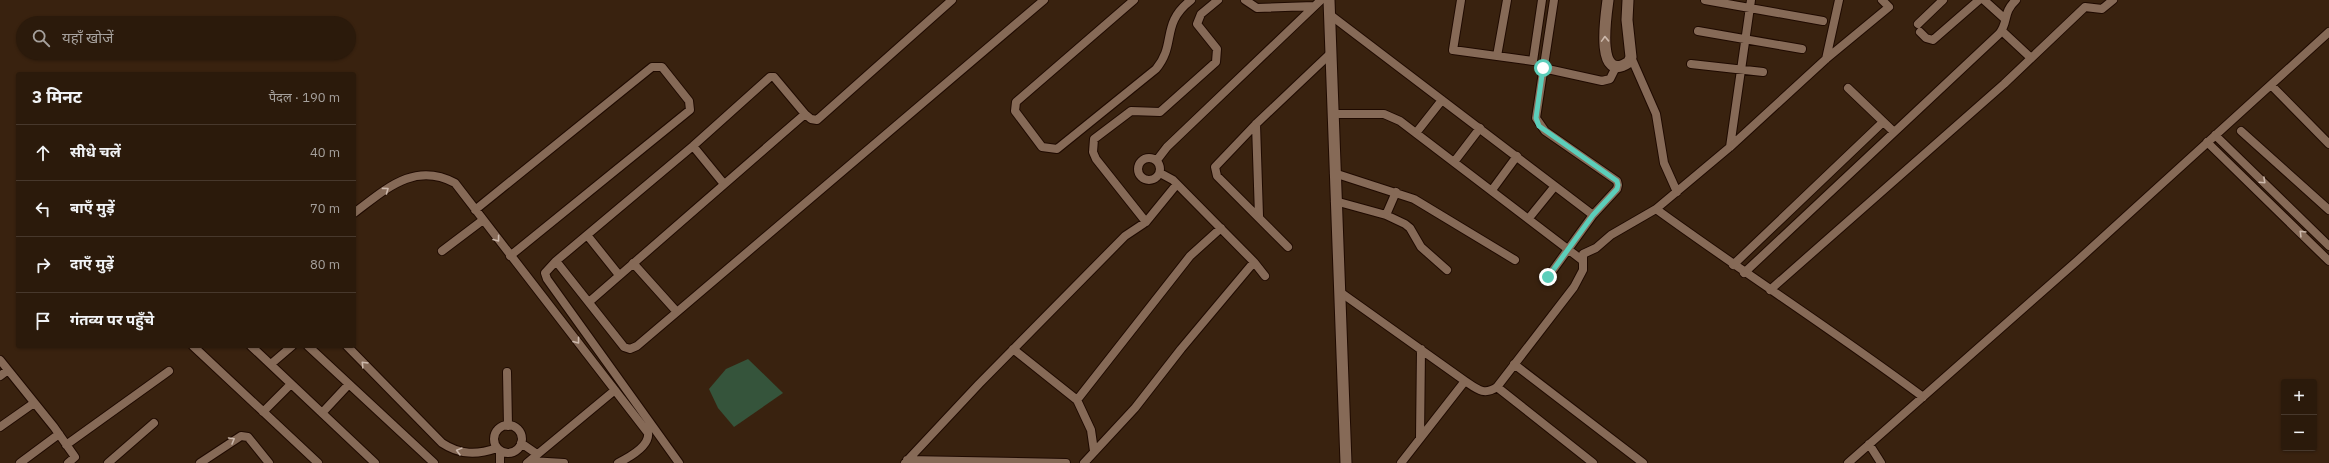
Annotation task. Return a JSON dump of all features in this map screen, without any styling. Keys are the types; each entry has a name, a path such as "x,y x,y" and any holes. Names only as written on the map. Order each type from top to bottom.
{"street":[{"path":"679,463 547,279 545,273 546,270 772,77 805,114 811,119 817,120 952,0"},
{"path":"556,261 627,348 634,348 1044,0"},
{"path":"1134,0 1016,102 1015,111 1042,147 1057,149 1156,69 1166,54 1174,16 1191,0"},
{"path":"1146,222 1096,159 1093,152 1094,139 1131,111 1160,112 1216,62 1217,49 1197,24 1201,14 1218,0"},
{"path":"1245,0 1257,8 1321,1"},
{"path":"1461,0 1453,50 1533,61 1542,0"},
{"path":"1497,56 1507,0"},
{"path":"1548,277 1593,215 1617,189 1618,185 1617,181 1539,126 1536,112 1554,0"},
{"path":"1608,0 1604,35 1606,54 1609,62 1616,66 1623,66 1629,62 1631,57"},
{"path":"1628,0 1627,20 1631,57 1656,114 1664,163 1677,192"},
{"path":"1705,0 1751,4 1823,21"},
{"path":"1826,59 1839,0"},
{"path":"1340,292 1465,381 1483,392 1488,392 1496,387 1574,287 1583,270 1583,254 1596,248 1611,235 1656,209 1730,147 1826,59 1889,7 1882,0"},
{"path":"1943,0 1919,28 1929,40 1935,39 1979,0"},
{"path":"1984,0 2005,19"},
{"path":"1744,272 2002,31 2008,8 2016,0"},
{"path":"1770,290 2031,58 2085,7 2102,9 2113,0"},
{"path":"1321,1 1329,14 1593,215"},
{"path":"1157,160 1168,147 1321,1"},
{"path":"1730,147 1751,4"},
{"path":"1329,14 1346,463"},
{"path":"2002,31 2031,58"},
{"path":"1698,32 1802,49"},
{"path":"1848,463 2077,261 2329,32"},
{"path":"1288,247 1215,171 1220,161 1256,124 1331,53"},
{"path":"1691,64 1763,72"},
{"path":"1543,68 1602,81 1610,79 1616,66"},
{"path":"475,210 652,67 662,67 690,101 690,110 510,256"},
{"path":"2271,85 2329,144"},
{"path":"1848,88 1894,132"},
{"path":"1416,133 1442,100"},
{"path":"589,302 805,114"},
{"path":"1333,114 1384,114 1400,121 1529,218 1582,260"},
{"path":"1733,265 1883,122"},
{"path":"1256,124 1259,216"},
{"path":"1454,162 1480,128"},
{"path":"2241,131 2329,210"},
{"path":"2214,135 2277,194 2329,246"},
{"path":"2207,142 2328,258"},
{"path":"693,146 724,184"},
{"path":"1492,190 1517,156"},
{"path":"1150,157 1157,160 1160,166 1160,173 1156,179 1149,180 1142,178 1138,172 1139,165 1143,159 1150,157"},
{"path":"2243,176 2250,169"},
{"path":"1160,173 1168,175 1254,262 1265,276"},
{"path":"1334,173 1396,192 1424,204 1515,260"},
{"path":"356,211 399,180 425,175 436,176 454,183 615,390 648,436 646,441 633,454 618,463"},
{"path":"906,461 1013,349 1125,236 1146,222 1177,184"},
{"path":"1529,218 1555,186"},
{"path":"1386,215 1396,192"},
{"path":"2269,200 2277,194"},
{"path":"1336,201 1386,215 1410,228 1421,247 1447,270"},
{"path":"1656,209 1733,265 1870,358 1923,397"},
{"path":"442,251 483,220"},
{"path":"1077,400 1190,256 1221,228"},
{"path":"587,235 619,275"},
{"path":"1084,463 1135,408 1181,349 1254,262"},
{"path":"633,263 677,312"},
{"path":"195,348 318,463"},
{"path":"253,348 375,463"},
{"path":"271,364 290,348"},
{"path":"310,348 434,463"},
{"path":"349,348 442,443 458,452 478,453 498,450 513,452 521,443"},
{"path":"1013,349 1077,400 1091,430 1094,451"},
{"path":"1420,438 1421,349"},
{"path":"0,360 59,434 75,457 68,463"},
{"path":"1514,364 1642,463"},
{"path":"0,376 8,370"},
{"path":"66,445 168,371"},
{"path":"507,372 508,426"},
{"path":"1401,463 1465,381"},
{"path":"263,412 291,384"},
{"path":"322,413 349,384"},
{"path":"1496,387 1593,463"},
{"path":"528,462 615,390"},
{"path":"0,427 34,403"},
{"path":"108,463 154,423"},
{"path":"500,463 498,450 494,440 496,431 508,426 519,431 521,443 537,454"},
{"path":"20,463 59,434"},
{"path":"200,463 241,436 248,437 269,463"},
{"path":"1869,444 1881,463"},
{"path":"906,461 1066,463"},
{"path":"528,462 564,463"}],"green space":[{"path":"748,359 783,393 734,427 718,408 709,389 726,369"}],"route":[{"path":"1543,68 1536,107 1536,118 1539,126 1617,181 1618,185 1617,189 1593,215 1548,277"}]}
